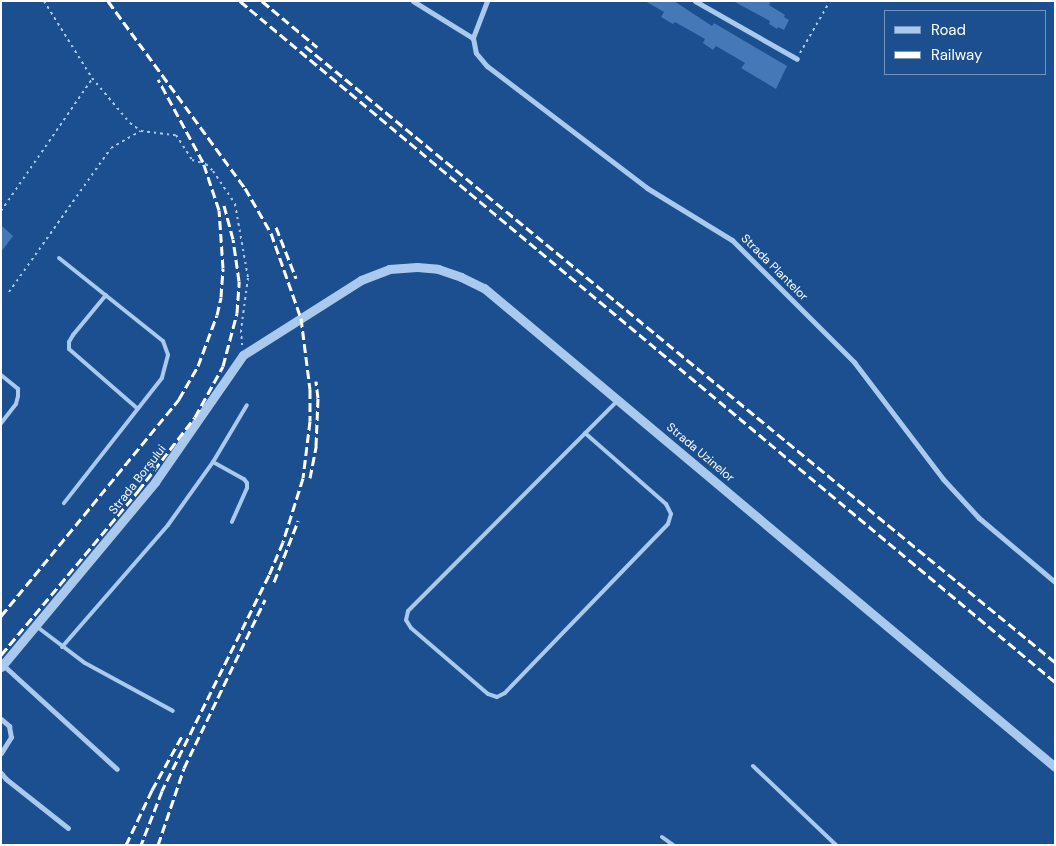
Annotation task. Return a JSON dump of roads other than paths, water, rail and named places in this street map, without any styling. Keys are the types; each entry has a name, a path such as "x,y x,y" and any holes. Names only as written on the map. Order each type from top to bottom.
{"street":[{"path":"413,1 473,38 487,1"},
{"path":"695,1 797,59"},
{"name":"Strada Plantelor","path":"473,38 476,53 487,66 648,188 732,240 854,362 943,479 979,518 1055,582"},
{"name":"Strada Uzinelor","path":"300,319 362,280 389,269 417,267 438,269 484,288 1055,767"},
{"name":"Strada Borșului","path":"2,666 155,482 243,355 300,319"},
{"path":"2,666 118,769"},
{"path":"1,719 8,726 11,737 1,753"},
{"path":"1,773 68,828"}],"lane":[{"path":"59,258 163,341 168,355 162,378 64,503"},
{"path":"106,295 73,335 69,342 69,349 138,409"},
{"path":"1,375 18,389 16,404 1,423"},
{"path":"585,433 666,504 671,514 668,524 505,693 497,697 488,694 411,628 406,620 408,611 585,433 618,400"},
{"path":"62,646 168,525 213,462 247,405"},
{"path":"213,462 244,479 246,483 247,488 232,522"},
{"path":"36,626 85,663 173,710"},
{"path":"753,766 836,845"},
{"path":"662,837 673,845"}],"railway":[{"path":"108,1 245,188 271,233 301,318 310,389 310,421 303,478 283,542 269,575 162,791 141,845"},
{"path":"240,1 1055,682"},
{"path":"262,1 317,47"},
{"path":"305,46 1055,662"},
{"path":"1,616 179,399 198,366 217,315 221,297 223,268 219,210 203,162 158,79"},
{"path":"1,655 138,491 195,417 223,366 237,313 239,281 233,239 224,205"},
{"path":"276,227 296,278"},
{"path":"310,478 316,446 318,398 316,381"},
{"path":"274,582 298,521"},
{"path":"158,845 184,768 265,600"},
{"path":"126,845 152,790 182,736"}]}
